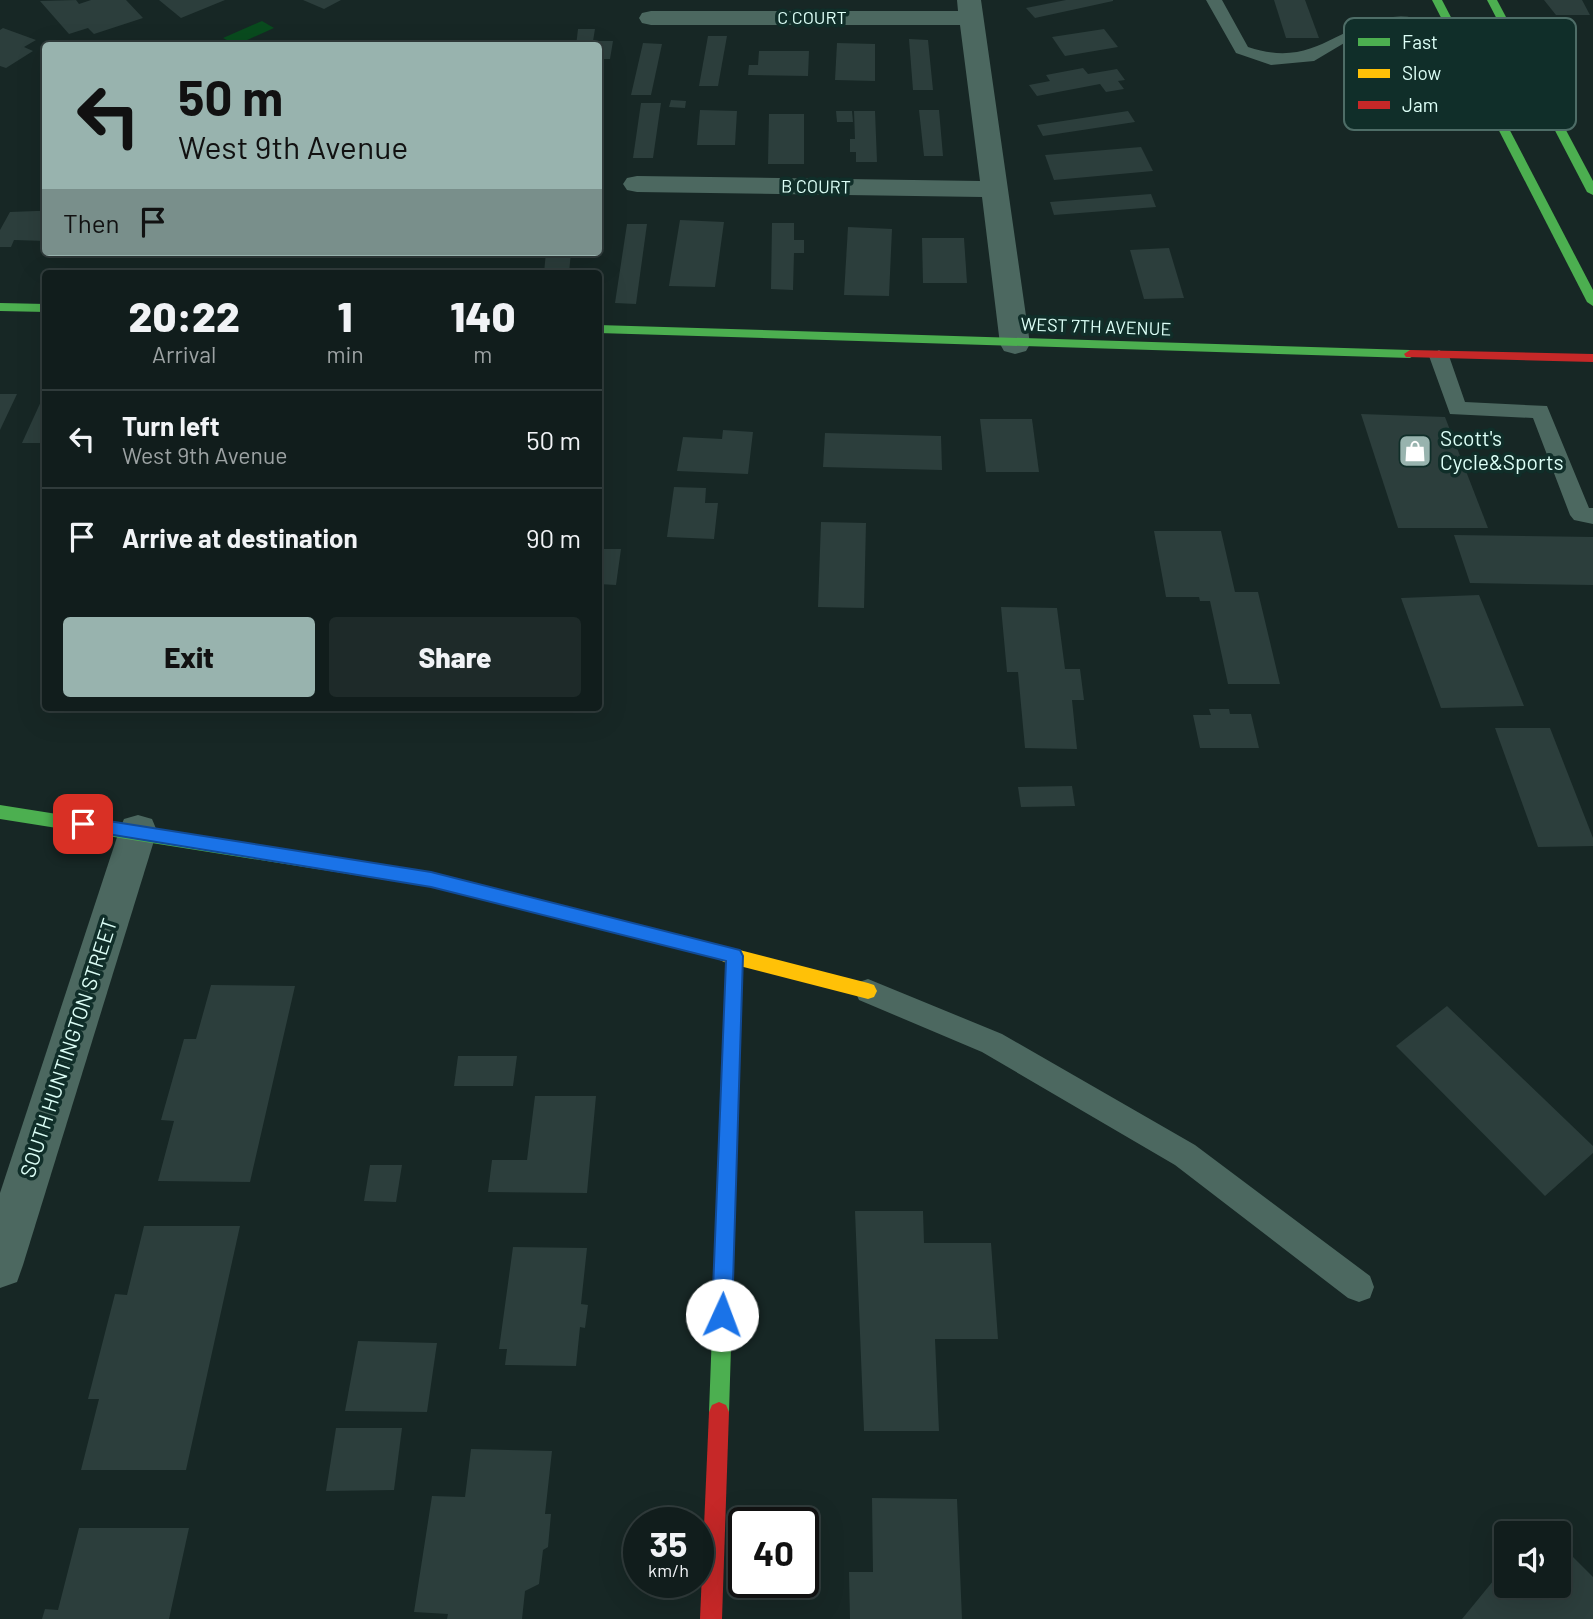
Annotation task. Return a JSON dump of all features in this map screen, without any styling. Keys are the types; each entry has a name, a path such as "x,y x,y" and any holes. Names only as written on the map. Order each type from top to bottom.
{"main road":[{"path":"1437,0 1446,18"},
{"path":"1492,0 1501,18"},
{"path":"1504,130 1593,302"},
{"path":"1560,130 1593,192"},
{"path":"0,307 42,308"},
{"name":"WEST 7TH AVENUE","path":"602,329 1015,344 1593,358"},
{"path":"0,812 138,831 431,880 869,991"},
{"path":"712,1619 734,956"}],"street":[{"name":"C COURT","path":"652,18 971,9"},
{"path":"971,9 1015,344"},
{"name":"B COURT","path":"637,184 994,189"},
{"name":"SOUTH HUNTINGTON STREET","path":"0,1265 138,831"}],"lane":[{"path":"1214,0 1242,50 1272,61 1314,56 1344,37"},
{"path":"1439,356 1457,409 1540,411 1581,515 1593,516"},
{"path":"869,991 992,1043 1185,1155 1360,1287"}],"shaded area":[{"path":"262,21 274,28 243,42 230,42 223,38"}],"building":[{"path":"76,0 79,4 91,0 126,0 143,18 94,34 88,28 69,34 40,1"},
{"path":"159,0 225,0 181,18"},
{"path":"303,0 341,0 324,9"},
{"path":"1066,0 1113,1 1035,18 1026,8"},
{"path":"1274,0 1305,0 1319,38 1286,38"},
{"path":"1544,0 1582,0 1590,15 1556,15"},
{"path":"3,28 36,40 24,47 33,51 6,68 0,66 0,30"},
{"path":"578,29 595,29 593,41 613,41 610,59 602,59 602,42 576,42"},
{"path":"1104,29 1118,47 1065,56 1052,37"},
{"path":"708,36 727,36 718,86 699,86"},
{"path":"909,39 928,40 933,90 913,90"},
{"path":"643,43 662,44 651,95 631,95"},
{"path":"837,43 875,44 875,81 835,80"},
{"path":"759,51 809,51 808,76 748,75 749,65 758,65"},
{"path":"1083,68 1088,74 1117,69 1125,80 1118,81 1124,89 1106,92 1100,84 1037,96 1029,85 1050,81 1046,75"},
{"path":"671,100 686,101 685,108 669,107"},
{"path":"641,103 661,103 653,158 633,158"},
{"path":"700,110 737,111 735,145 697,145"},
{"path":"919,110 939,110 943,156 924,156"},
{"path":"836,111 852,111 853,122 837,122"},
{"path":"854,111 875,111 877,162 856,162 856,152 850,152 850,139 855,139"},
{"path":"1128,111 1135,122 1043,136 1037,125"},
{"path":"769,114 804,114 804,164 768,164"},
{"path":"1141,147 1153,171 1054,180 1045,155"},
{"path":"1151,194 1156,207 1054,215 1050,202"},
{"path":"42,211 42,241 14,240 11,247 0,247 0,230 10,212"},
{"path":"680,220 724,222 715,287 669,286"},
{"path":"772,223 794,223 794,240 804,240 804,253 794,253 793,290 771,289"},
{"path":"627,224 647,224 636,304 615,303"},
{"path":"848,227 892,229 889,296 844,295"},
{"path":"922,238 964,238 967,283 923,283"},
{"path":"1169,248 1184,298 1144,299 1130,250"},
{"path":"546,256 571,256 569,270 544,270"},
{"path":"0,394 17,394 0,430"},
{"path":"42,399 42,443 22,443"},
{"name":"Scott's Cycle&Sports","path":"1361,414 1445,417 1488,528 1398,528"},
{"path":"980,419 1032,419 1039,472 986,472"},
{"path":"723,430 753,432 748,474 677,471 683,437 722,439"},
{"path":"825,433 941,436 942,470 823,467"},
{"path":"674,487 706,488 705,503 718,503 714,539 667,537"},
{"path":"821,522 866,523 864,608 818,607"},
{"path":"1154,531 1221,531 1235,592 1258,592 1280,684 1228,684 1210,601 1200,601 1199,597 1166,597"},
{"path":"1454,535 1593,537 1593,585 1470,583"},
{"path":"602,549 621,549 616,585 602,584"},
{"path":"1479,595 1524,706 1441,708 1401,598"},
{"path":"1001,607 1057,608 1065,669 1080,669 1084,700 1072,700 1077,749 1025,748 1018,672 1007,672"},
{"path":"1209,709 1229,709 1230,714 1251,714 1259,748 1200,748 1193,715 1211,715"},
{"path":"1495,728 1550,728 1593,838 1593,846 1538,847"},
{"path":"1072,786 1075,806 1021,807 1018,787"},
{"path":"211,985 295,986 250,1182 158,1181 174,1121 161,1120 184,1039 196,1039"},
{"path":"1447,1006 1593,1146 1593,1153 1545,1196 1396,1046"},
{"path":"458,1056 517,1056 513,1086 454,1086"},
{"path":"535,1096 596,1096 587,1193 488,1192 492,1160 527,1160"},
{"path":"370,1165 402,1165 396,1202 364,1201"},
{"path":"855,1211 923,1211 924,1243 991,1243 998,1339 935,1339 939,1431 864,1431"},
{"path":"144,1226 240,1226 186,1470 81,1470 99,1399 88,1399 115,1294 127,1295"},
{"path":"513,1247 587,1248 581,1304 588,1305 585,1328 580,1327 576,1366 505,1365 507,1349 499,1349"},
{"path":"358,1341 437,1343 427,1412 345,1411"},
{"path":"336,1428 402,1428 394,1490 326,1491"},
{"path":"471,1449 552,1451 545,1514 551,1514 548,1547 543,1550 539,1584 525,1591 522,1619 447,1619 448,1614 414,1612 432,1496 465,1497"},
{"path":"872,1498 957,1499 962,1619 850,1619 849,1572 873,1572"},
{"path":"79,1528 189,1528 169,1619 42,1619 45,1609 58,1610"},
{"path":"1571,1557 1593,1577 1593,1619 1462,1619 1494,1580 1494,1598 1571,1598"}],"traffic: fast":[{"path":"1437,0 1446,18"},
{"path":"1492,0 1501,18"},
{"path":"1504,130 1593,302"},
{"path":"1560,130 1593,192"},
{"path":"0,307 42,308"},
{"path":"602,329 1410,354"},
{"path":"0,812 431,880 724,954"},
{"path":"719,1412 735,956"}],"traffic: slow":[{"path":"724,954 868,991"}],"traffic: jam":[{"path":"1410,354 1593,358"},
{"path":"711,1619 719,1412"}],"place":[{"name":"Scott's Cycle&Sports","path":"1415,451"}],"route":[{"path":"83,824 431,880 734,956 722,1315"}]}
